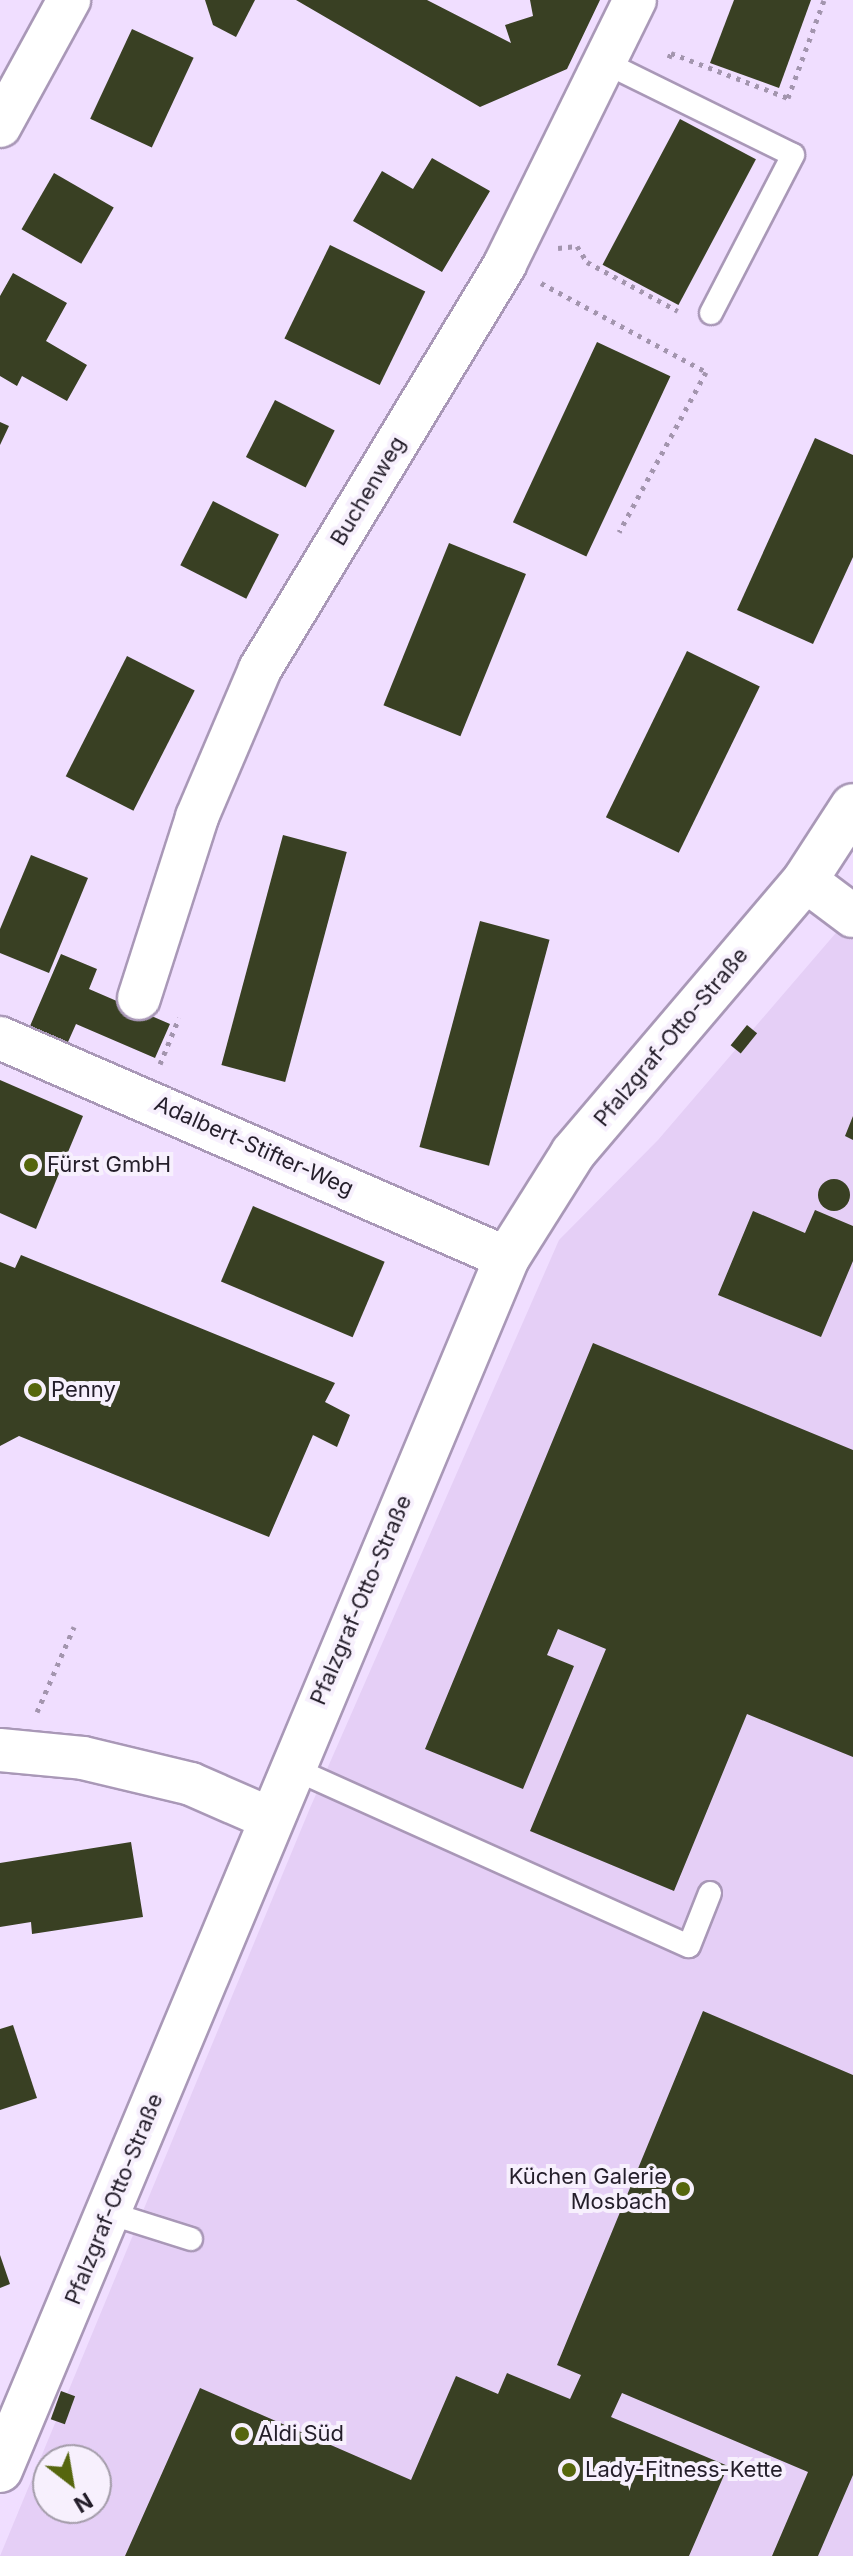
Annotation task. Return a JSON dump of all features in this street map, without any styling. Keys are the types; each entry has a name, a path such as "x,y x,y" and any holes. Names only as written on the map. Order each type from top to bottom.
{"street":[{"path":"0,126 69,0"},
{"name":"Buchenweg","path":"139,998 197,817 260,669 512,251 635,0"},
{"name":"Pfalzgraf-Otto-Straße","path":"0,2470 109,2213 290,1767 507,1258 573,1153 805,880 853,806"},
{"path":"805,880 853,916"},
{"name":"Adalbert-Stifter-Weg","path":"0,1038 146,1098 507,1258"},
{"path":"15,1740 191,1784 269,1818"}],"lane":[{"path":"606,63 793,155 711,313"},
{"path":"290,1767 689,1946 710,1893"},
{"path":"109,2213 191,2239"}],"path":[{"path":"655,87 671,53 788,98 824,0"},
{"path":"512,251 577,246 587,262 680,312 711,313"},
{"path":"512,251 706,372 619,532"},
{"path":"139,998 179,1018 146,1098"},
{"path":"15,1740 74,1627"}],"shaded area":[{"path":"853,913 853,2556 0,2556 32,2479 32,2524 112,2524 112,2444 46,2444 310,1808 559,1240 658,1140"}],"building":[{"path":"205,0 255,0 236,37 213,25"},
{"path":"296,0 427,0 511,43 505,25 533,16 530,0 600,0 567,69 480,107"},
{"path":"734,0 811,0 779,88 710,63"},
{"path":"132,29 194,58 152,147 90,119"},
{"path":"680,119 756,159 678,305 603,265"},
{"path":"432,158 490,191 442,272 353,221 382,171 413,189"},
{"path":"54,173 114,208 81,264 22,229"},
{"path":"330,245 425,291 380,385 284,338"},
{"path":"13,273 67,303 46,341 87,365 67,401 22,376 17,386 0,376 0,296"},
{"path":"597,342 670,376 586,557 513,522"},
{"path":"275,400 335,430 306,487 246,457"},
{"path":"0,422 9,426 0,445"},
{"path":"815,438 853,455 853,557 813,644 737,610"},
{"path":"213,501 279,535 246,599 180,565"},
{"path":"449,543 526,574 460,736 383,705"},
{"path":"687,651 760,687 679,853 606,817"},
{"path":"127,656 195,691 133,811 66,776"},
{"path":"283,835 347,852 285,1082 221,1065"},
{"path":"31,855 88,878 49,973 0,953 0,929"},
{"path":"480,921 550,940 489,1166 419,1147"},
{"path":"61,954 97,969 89,989 170,1024 155,1058 76,1024 68,1042 30,1026"},
{"path":"747,1025 757,1033 741,1053 731,1045"},
{"name":"Fürst GmbH","path":"0,1080 83,1116 36,1229 0,1213"},
{"path":"853,1116 853,1140 845,1136"},
{"path":"834,1179 845,1184 850,1195 845,1206 834,1211 823,1206 818,1195 823,1184"},
{"path":"253,1206 385,1262 353,1337 221,1281"},
{"path":"815,1210 853,1226 853,1261 821,1337 718,1295 753,1211 805,1233"},
{"path":"21,1255 335,1383 325,1402 350,1415 337,1447 313,1435 269,1537 19,1436 0,1446 0,1262 15,1268"},
{"path":"593,1343 853,1450 853,1757 747,1714 674,1891 530,1831 606,1649 558,1629 547,1655 574,1666 523,1789 425,1749"},
{"path":"131,1842 143,1917 32,1934 31,1922 0,1927 0,1863"},
{"path":"703,2011 853,2075 853,2475 818,2556 772,2556 808,2472 622,2393 611,2417 728,2466 689,2556 125,2556 200,2388 411,2480 456,2376 498,2394 507,2373 570,2399 581,2375 557,2365"},
{"path":"13,2025 37,2098 0,2110 0,2029"},
{"path":"0,2255 10,2284 0,2288"},
{"path":"61,2391 75,2396 65,2424 51,2419"}],"place":[{"name":"Fürst GmbH","path":"31,1165"},
{"name":"Penny","path":"35,1390"},
{"name":"Küchen Galerie Mosbach","path":"683,2189"},
{"name":"Aldi Süd","path":"242,2434"},
{"name":"Lady-Fitness-Kette","path":"569,2470"}]}
